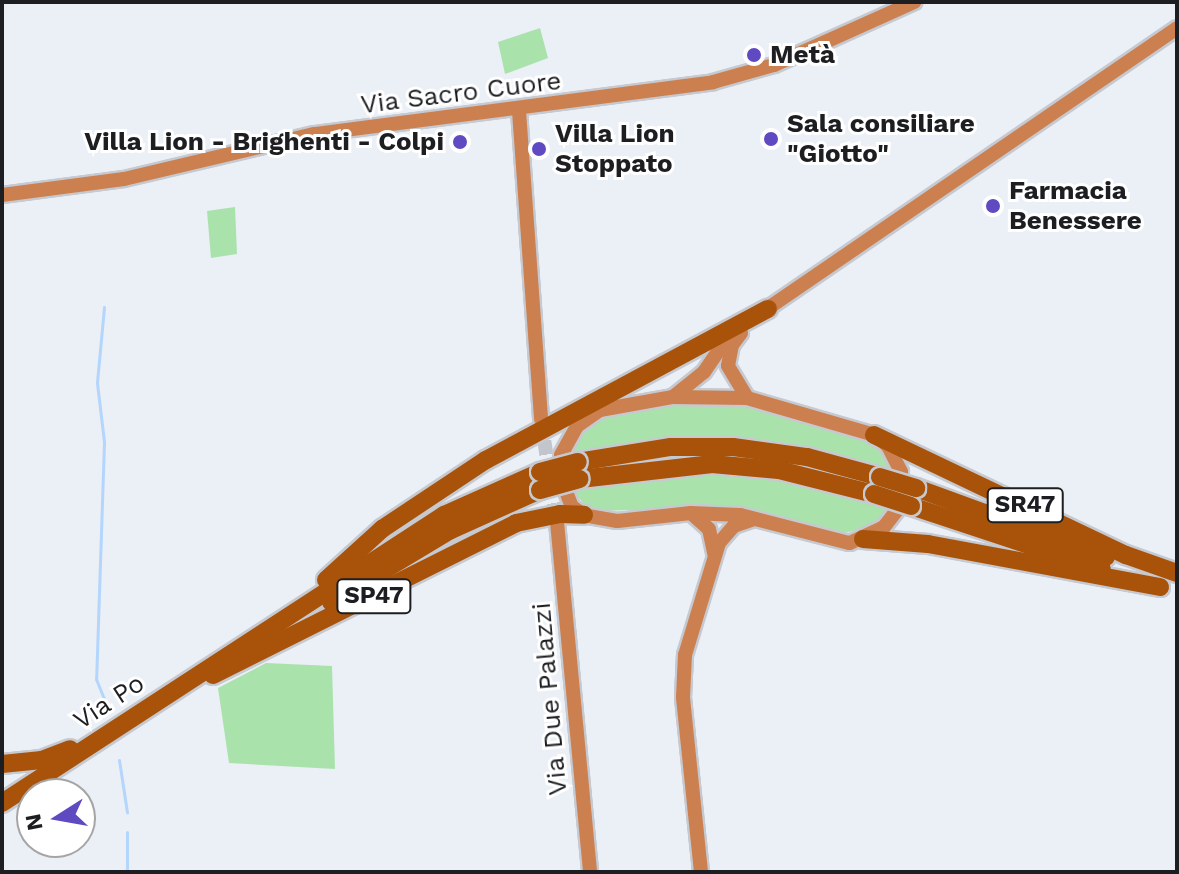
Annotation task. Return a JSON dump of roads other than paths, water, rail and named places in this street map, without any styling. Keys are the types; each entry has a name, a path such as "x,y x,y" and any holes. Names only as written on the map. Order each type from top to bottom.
{"highway":[{"name":"SP47","path":"243,644 382,529 486,460 610,389 768,309"},
{"name":"SP47","path":"432,498 590,414"},
{"name":"SR47","path":"874,435 1126,555 1177,576"},
{"name":"SR47","path":"579,470 671,447 733,447 807,457 877,486 1177,576"},
{"name":"SP47","path":"243,644 444,515 579,470"},
{"name":"SP47","path":"213,675 437,538 540,481"},
{"name":"SR47","path":"913,497 1168,590"},
{"name":"SP47","path":"213,675 516,523 560,514 584,515"},
{"name":"SR47","path":"863,539 928,544 1168,590"},
{"name":"Via Po","path":"2,803 243,644"},
{"name":"Via Po","path":"2,814 213,675"},
{"path":"2,764 64,752 163,697"}],"street":[{"name":"Via Sacro Cuore","path":"2,195 124,179 315,134 519,111 747,74 914,2"},
{"path":"672,397 704,372 727,336 1177,28"},
{"path":"519,111 541,419"},
{"path":"747,398 728,366 728,355 768,309"},
{"name":"SR47","path":"590,414 672,397 747,398 874,435"},
{"path":"584,515 565,494 561,455 566,438 590,414"},
{"path":"863,539 884,527 903,492 896,458 874,435"},
{"path":"691,513 709,529 714,557"},
{"name":"SR47","path":"584,515 617,521 691,513 760,518 836,542 863,539"},
{"path":"701,872 683,676 692,626 714,557 734,526 760,518"},
{"name":"Via Due Palazzi","path":"557,522 590,872"}],"waterway":[{"path":"104,307 97,383 104,442 96,679 106,704"},
{"path":"119,760 127,812"},
{"path":"127,832 127,872"}],"tunnel":[{"path":"541,420 557,522"}],"place":[{"name":"Metà","path":"754,55"},
{"name":"Sala consiliare \"Giotto\"","path":"771,139"},
{"name":"Villa Lion - Brighenti - Colpi","path":"460,142"},
{"name":"Villa Lion Stoppato","path":"539,149"},
{"name":"Farmacia Benessere","path":"993,206"}]}
